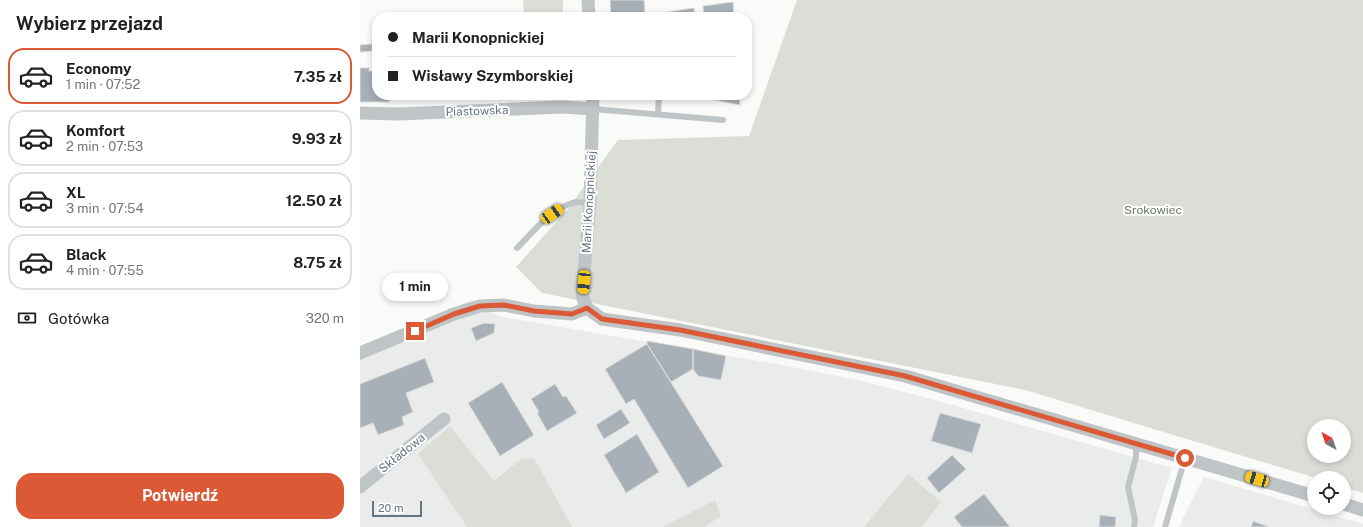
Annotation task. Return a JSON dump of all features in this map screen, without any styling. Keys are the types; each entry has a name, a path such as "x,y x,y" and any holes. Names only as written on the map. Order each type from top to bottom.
{"street":[{"path":"588,0 589,12"},
{"name":"Marii Konopnickiej","path":"587,308 582,296 590,203 593,100"},
{"name":"Piastowska","path":"360,113 399,114 562,107 593,109"},
{"path":"360,353 454,314 480,306 504,305 534,311 572,314 587,308 602,319 680,330 905,376 1307,494"},
{"name":"Składowa","path":"360,487 444,419"},
{"path":"1351,506 1363,510"}],"lane":[{"path":"658,114 659,100"},
{"path":"593,109 723,120"},
{"path":"517,248 552,214 563,207 574,202 590,203"},
{"path":"1134,527 1135,520 1128,487 1136,457 1136,443"},
{"path":"1165,527 1185,458"}],"shaded area":[{"path":"471,300 498,316 782,365 858,380 939,401 1172,468 1153,527 360,527 360,349"},
{"path":"1204,477 1307,507 1307,515 1333,515 1363,524 1363,527 1180,527 1182,520"}],"green space":[{"path":"523,0 563,0 563,12 524,12"},
{"name":"Srokowiec","path":"797,0 1363,0 1363,493 1351,489 1351,471 1307,471 1307,475 1025,390 542,293 516,267 567,210 618,140 749,136"},
{"path":"450,426 494,481 521,459 534,458 572,527 467,527 418,454"},
{"path":"908,474 941,502 921,527 864,527"},
{"path":"715,500 721,516 704,527 663,527"}],"building":[{"path":"610,0 644,0 645,12 611,12"},
{"path":"733,2 734,12 704,12 703,6"},
{"path":"694,8 694,12 667,12"},
{"path":"372,44 372,51 360,52 360,45"},
{"path":"360,68 369,68 369,71 372,71 372,100 389,100 389,102 360,102"},
{"path":"715,100 740,100 740,105"},
{"path":"484,323 495,324 494,333 476,341 471,328"},
{"path":"647,341 693,349 693,369 671,382 647,344"},
{"path":"647,344 723,466 688,488 634,399 626,404 605,369"},
{"path":"693,349 726,356 721,380 698,376 693,369"},
{"path":"425,358 434,382 406,393 413,412 402,417 404,425 378,435 373,423 360,428 360,384"},
{"path":"502,382 534,435 500,456 468,403"},
{"path":"555,384 563,397 566,396 577,413 547,431 537,413 539,412 531,399"},
{"path":"621,409 630,423 604,439 596,425"},
{"path":"940,413 981,424 972,453 931,441"},
{"path":"637,434 659,472 626,493 604,455"},
{"path":"952,455 966,469 939,493 927,478"},
{"path":"984,494 1010,527 962,527 954,517"},
{"path":"1100,515 1116,517 1115,527 1099,527"},
{"path":"1253,521 1269,527 1251,527"}],"route":[{"path":"415,331 454,314 480,306 504,305 534,311 572,314 587,308 602,319 614,322 680,330 905,376 1185,458"}]}
